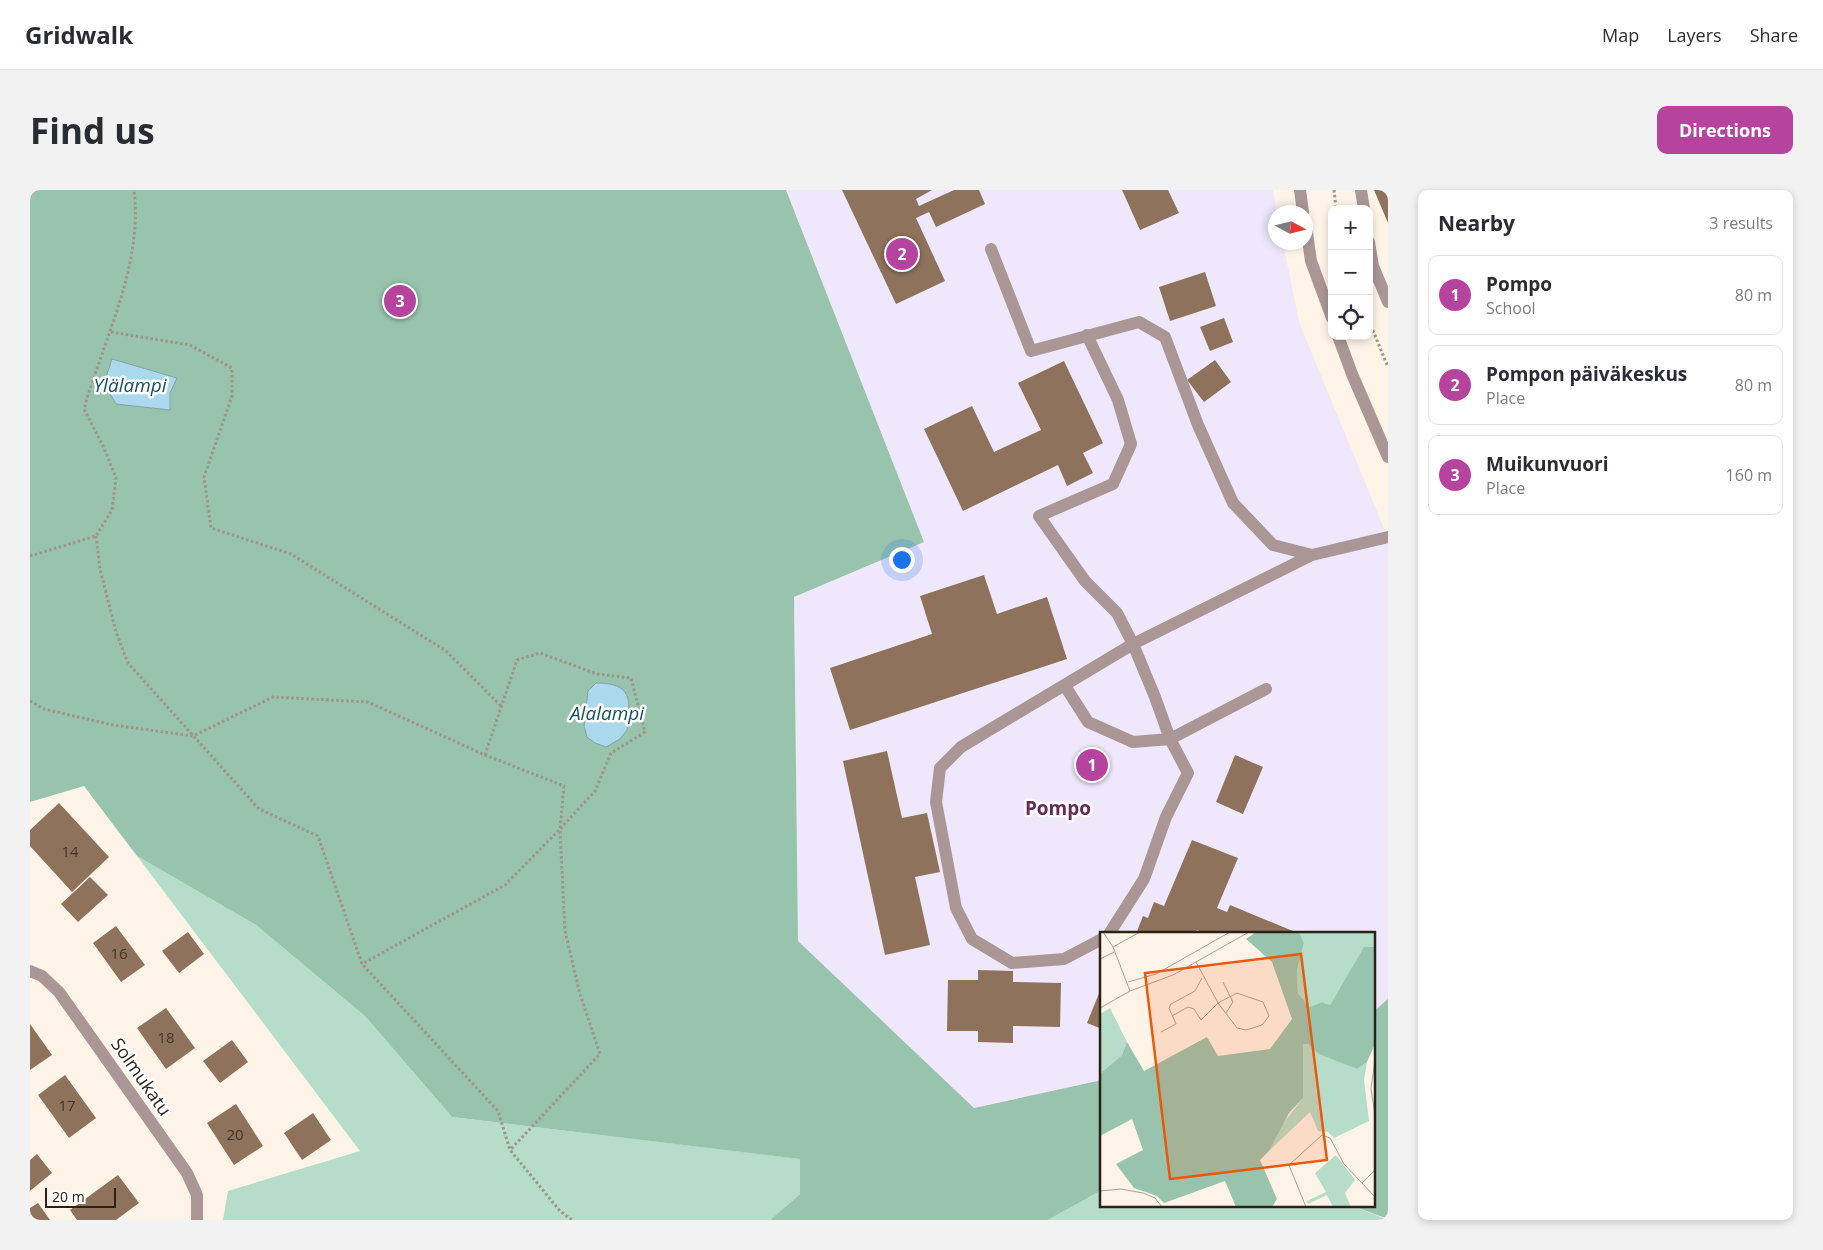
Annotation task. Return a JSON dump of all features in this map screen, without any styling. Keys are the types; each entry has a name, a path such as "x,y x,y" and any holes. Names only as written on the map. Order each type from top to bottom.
{"street":[{"path":"1300,190 1302,205"},
{"path":"1361,190 1363,205"},
{"path":"991,249 1031,350 1139,322 1165,337 1198,425 1233,502 1273,546 1312,555"},
{"path":"1309,250 1311,261 1328,307"},
{"path":"1370,250 1373,266 1388,302"},
{"path":"1087,335 1118,400 1131,444 1113,484 1039,516 1085,580 1116,613 1133,644 1156,696 1170,739 1188,773 1166,817 1144,878 1110,932"},
{"path":"1339,340 1388,457"},
{"path":"1100,940 1064,960 1012,963 972,939 956,908 936,802 940,768 961,747 1133,644 1312,555 1388,537"},
{"path":"1065,686 1088,722 1132,742 1170,739 1266,689"},
{"name":"Solmukatu","path":"30,970 42,976 59,992 187,1173 197,1195 198,1220"}],"path":[{"path":"134,190 136,210 132,246 111,332 96,368 84,409 104,448 116,478 112,510 96,536 100,569 116,632 128,663 259,809 318,836 362,964 498,1111 510,1150 560,1211 572,1220"},
{"path":"1334,190 1336,205"},
{"path":"1373,331 1388,367"},
{"path":"111,332 190,345 232,368 232,396 204,477 211,528 291,554 446,651 502,708"},
{"path":"30,556 96,536"},
{"path":"362,964 505,885 596,791 611,753 645,732 631,678 597,674 540,653 517,660 485,755"},
{"path":"30,702 44,709 113,725 193,736 273,697 368,702 485,755 564,786 560,829 565,931 580,994 600,1054 510,1150"}],"shaded area":[{"name":"Pompo","path":"786,190 1273,190 1276,205 1268,205 1268,250 1284,250 1299,322 1388,538 1388,999 1376,1009 1376,932 1100,932 1100,1080 974,1108 798,941 794,597 924,542"}],"green space":[{"path":"30,190 786,190 924,542 794,597 798,941 974,1108 1100,1080 1100,1191 1048,1220 770,1220 800,1194 800,1159 452,1117 365,1016 256,925 137,856 84,786 30,802"},
{"path":"137,856 256,925 365,1016 452,1117 801,1159 800,1194 770,1220 223,1220 228,1191 360,1151"},
{"path":"1388,999 1388,1219 1358,1208 1376,1208 1376,1009"},
{"path":"1100,1191 1100,1208 1358,1208 1388,1220 1048,1220"}],"water":[{"name":"Ylälampi","path":"112,359 177,378 170,393 170,410 116,404 104,383"},
{"name":"Alalampi","path":"596,683 617,686 623,690 628,702 627,730 620,739 606,747 595,743 587,737 584,726 588,691"}],"building":[{"path":"842,190 932,190 916,199 919,206 954,190 979,190 985,204 936,227 929,212 916,218 945,281 896,304"},
{"path":"1122,190 1168,190 1179,213 1140,230"},
{"path":"1374,190 1388,190 1388,223"},
{"path":"1205,272 1216,306 1170,321 1159,287"},
{"path":"1224,318 1233,342 1210,351 1200,327"},
{"path":"1215,360 1231,382 1204,402 1187,380"},
{"path":"1064,361 1103,443 1083,453 1093,473 1067,486 1058,465 963,511 924,429 972,406 994,452 1041,430 1018,383"},
{"path":"984,575 997,614 1047,597 1067,659 850,730 830,668 932,634 920,596"},
{"path":"887,751 902,818 927,813 940,872 915,877 930,945 885,955 843,761"},
{"path":"1235,755 1263,767 1243,814 1216,802"},
{"path":"59,803 109,857 72,892 30,846 30,830"},
{"path":"1192,840 1238,858 1217,908 1227,912 1230,905 1295,932 1202,932 1197,930 1196,932 1137,932 1143,916 1148,918 1154,902 1164,906"},
{"path":"90,877 108,895 78,922 61,904"},
{"path":"116,926 145,965 121,982 93,943"},
{"path":"188,932 204,954 179,973 162,951"},
{"path":"978,970 1013,971 1013,982 1061,983 1060,1027 1013,1026 1013,1043 978,1042 978,1031 947,1031 948,980 978,980"},
{"path":"1100,991 1100,1028 1087,1023"},
{"path":"166,1008 195,1048 166,1069 137,1028"},
{"path":"30,1024 52,1055 30,1070"},
{"path":"232,1040 248,1062 220,1083 203,1061"},
{"path":"65,1075 96,1118 69,1138 38,1095"},
{"path":"236,1104 263,1146 234,1165 207,1123"},
{"path":"313,1113 331,1140 302,1160 284,1133"},
{"path":"37,1154 52,1173 30,1191 30,1160"},
{"path":"118,1175 139,1203 116,1220 77,1220 70,1210"},
{"path":"38,1203 50,1220 30,1220 30,1208"}],"place":[{"name":"Pompon päiväkeskus","path":"902,254"},
{"name":"Muikunvuori","path":"400,301"},
{"name":"Pompo","path":"1092,765"}],"district":[{"name":"Pompo","path":"1058,808"}]}
